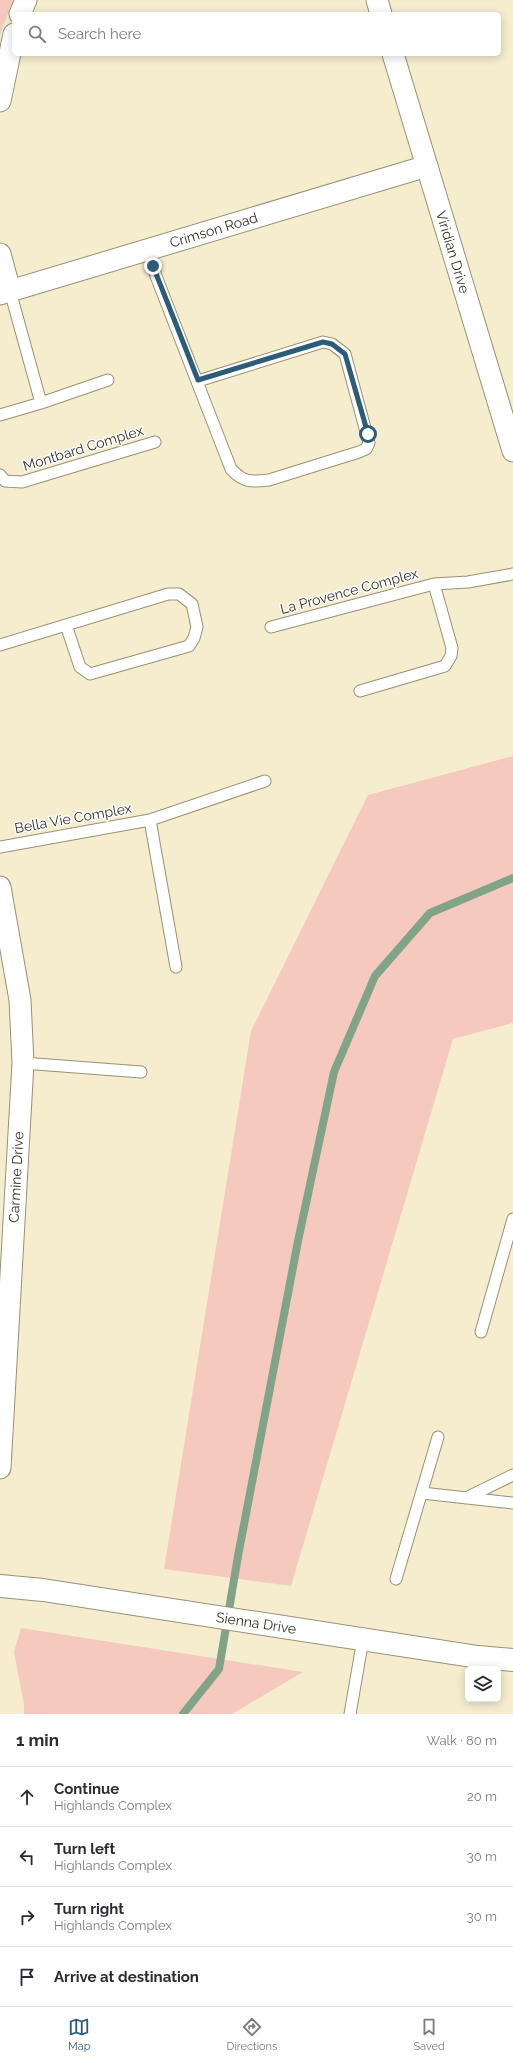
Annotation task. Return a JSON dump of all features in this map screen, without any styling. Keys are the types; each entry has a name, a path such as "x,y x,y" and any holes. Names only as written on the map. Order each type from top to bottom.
{"street":[{"path":"21,12 26,0"},
{"path":"377,0 380,12"},
{"path":"0,101 12,44"},
{"name":"Viridian Drive","path":"394,56 513,451"},
{"name":"Crimson Road","path":"5,292 427,166"},
{"path":"0,254 5,292"},
{"name":"Carmine Drive","path":"0,887 20,1000 23,1063 0,1468"},
{"name":"Sienna Drive","path":"0,1586 43,1590 478,1657 513,1660"}],"lane":[{"path":"149,249 156,276 232,469 240,478 256,482 269,480 359,452 366,449 369,443 345,354 332,344 323,342 198,380"},
{"path":"5,292 41,403"},
{"path":"0,415 41,403 108,380"},
{"name":"Montbard Complex","path":"0,475 5,481 22,482 155,442"},
{"name":"La Provence Complex","path":"271,627 434,584 468,582 513,574"},
{"name":"La Provence Complex","path":"360,691 445,666 452,648 434,584"},
{"path":"0,645 168,594 185,597 192,604 197,627 194,638 188,646 90,674 80,667 66,625"},
{"name":"Bella Vie Complex","path":"0,847 150,820 265,782"},
{"name":"Bella Vie Complex","path":"150,820 176,967"},
{"path":"23,1063 141,1072"},
{"path":"481,1332 513,1219"},
{"path":"396,1579 438,1437"},
{"path":"466,1498 513,1475"},
{"path":"422,1493 513,1503"},
{"path":"350,1714 363,1639"}],"shaded area":[{"path":"0,0 13,0 0,35"},
{"path":"513,756 513,1023 453,1039 291,1586 164,1569 251,1031 368,795"},
{"path":"21,1628 303,1672 232,1714 24,1714 24,1705 14,1652"}],"waterway":[{"path":"183,1714 219,1669 238,1556 298,1241 334,1072 375,976 430,913 513,878"}],"route":[{"path":"153,266 198,380 323,342 332,344 339,347 345,354 368,434"}]}
